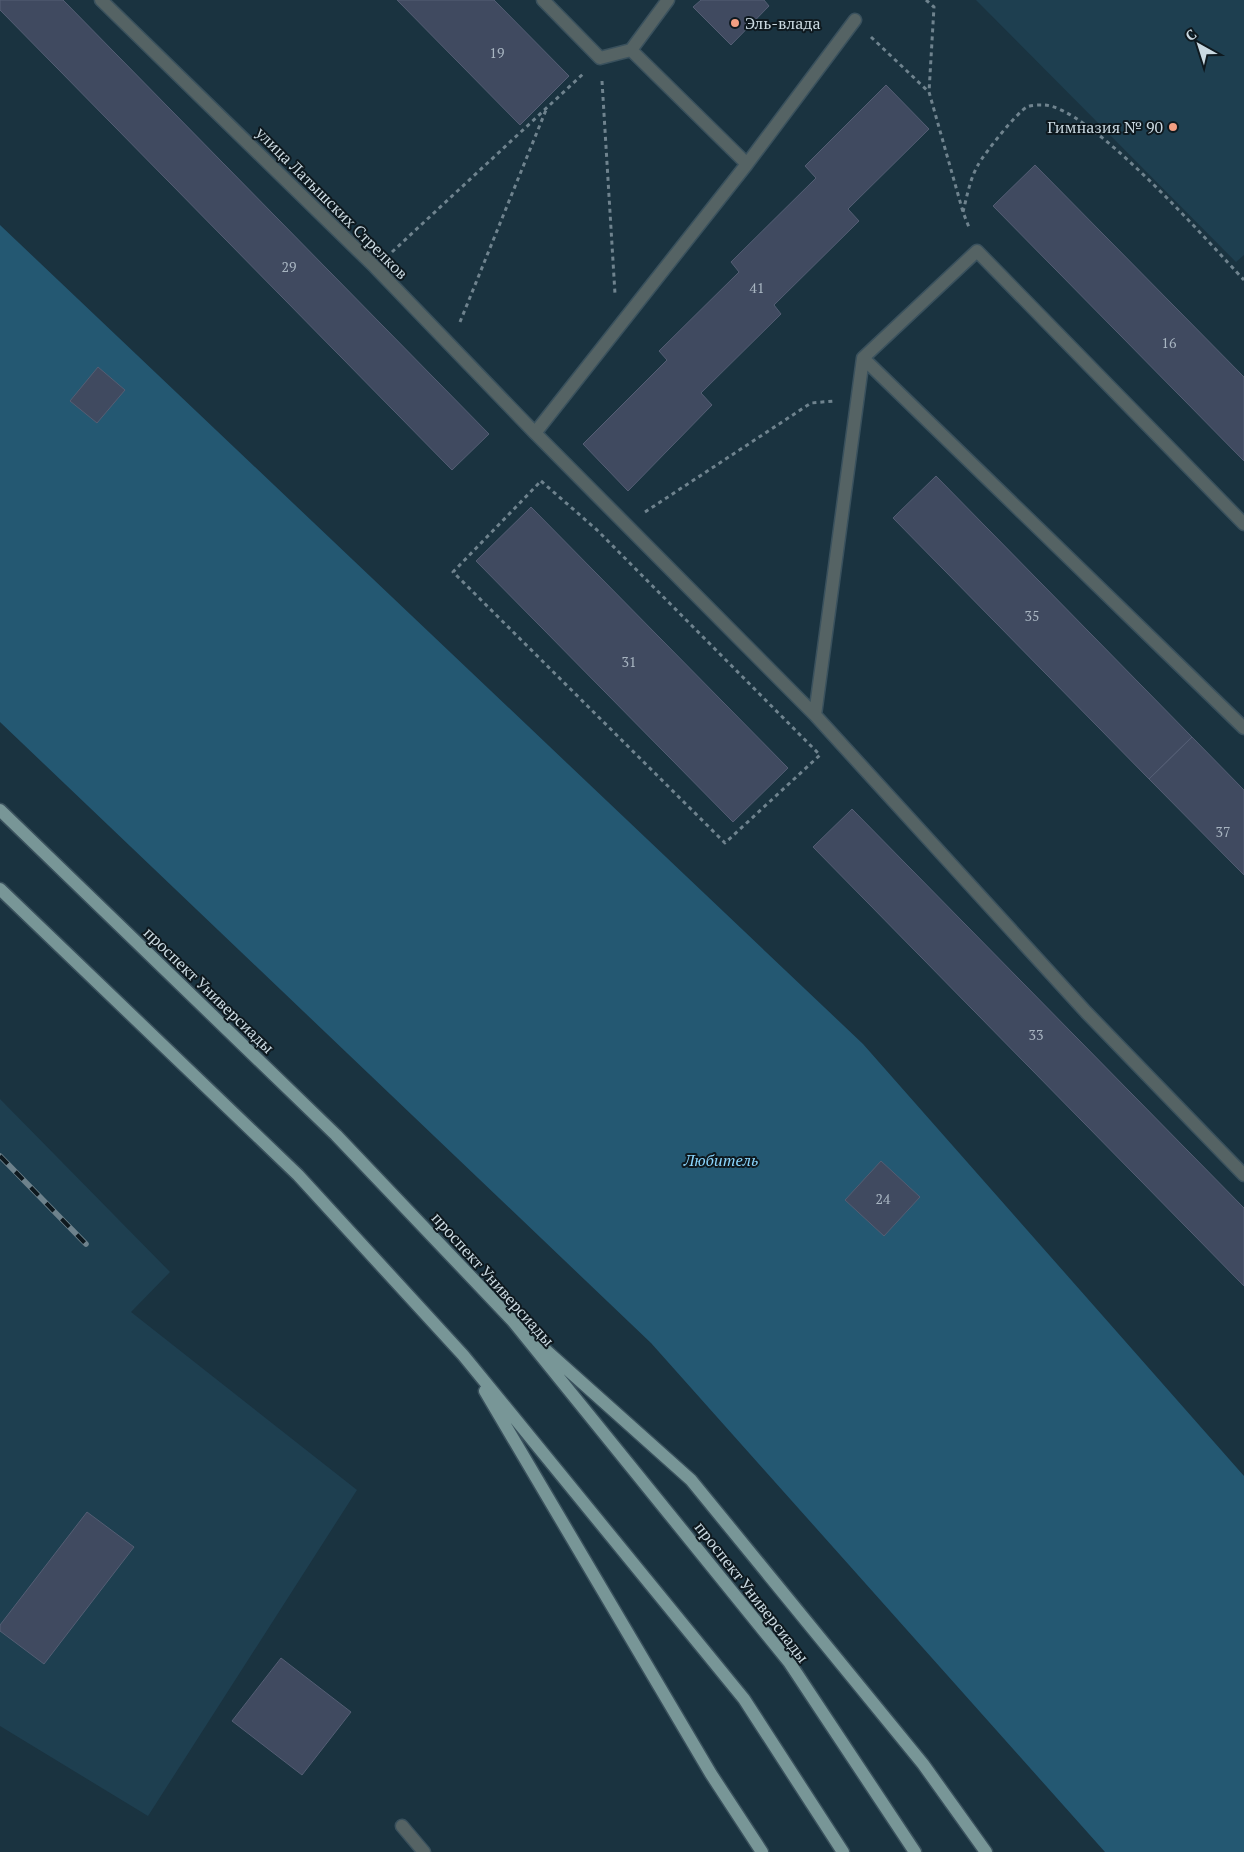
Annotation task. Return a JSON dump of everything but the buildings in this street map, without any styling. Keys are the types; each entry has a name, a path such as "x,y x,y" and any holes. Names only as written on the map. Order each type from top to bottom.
{"main road":[{"name":"проспект Универсиады","path":"0,810 336,1134 512,1320 789,1662 915,1852"},
{"path":"0,889 298,1175 463,1355 744,1699 843,1852"},
{"path":"512,1320 691,1480 923,1764 986,1852"},
{"path":"463,1355 711,1774 762,1852"}],"lane":[{"name":"улица Латышских Стрелков","path":"101,0 375,268 535,433 815,715 1086,1012 1244,1175"},
{"path":"543,0 600,58 631,50 668,0"},
{"path":"535,433 747,164 855,20"},
{"path":"631,50 747,164"},
{"path":"815,715 863,358 978,251 1244,524"},
{"path":"863,358 1244,728"},
{"path":"402,1826 424,1852"}],"path":[{"path":"926,0 934,7 929,92 963,212 978,251"},
{"path":"855,20 929,92"},
{"path":"375,268 600,58"},
{"path":"600,58 617,330"},
{"path":"963,212 978,164 1000,134 1027,107 1044,104 1069,114 1109,142 1174,206 1244,280"},
{"path":"451,346 546,108"},
{"path":"626,524 811,402 858,400"},
{"path":"541,481 453,572 725,843 820,755"}],"shaded area":[{"name":"Гимназия № 90","path":"976,0 1244,0 1244,255 1236,262"},
{"path":"0,1099 170,1272 131,1312 357,1490 148,1816 0,1726"}],"green space":[{"name":"Любитель","path":"0,225 863,1044 1244,1476 1244,1852 1105,1852 651,1343 0,722"}],"railway":[{"path":"0,1156 86,1244"}],"place":[{"name":"Эль-влада","path":"735,23"},
{"name":"Гимназия № 90","path":"1173,127"}]}
